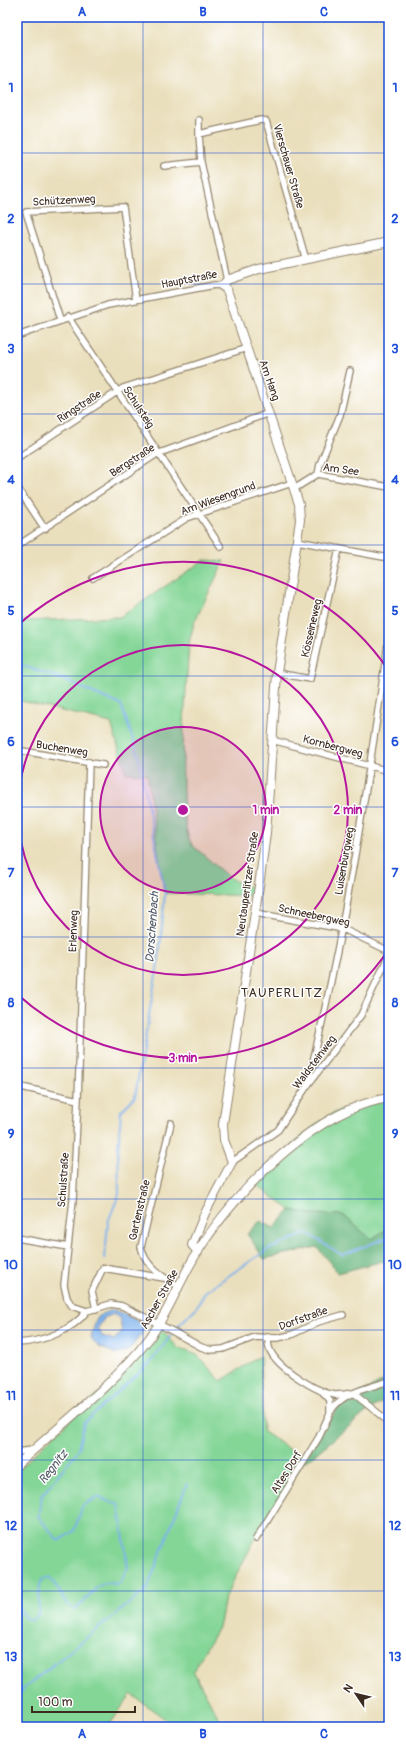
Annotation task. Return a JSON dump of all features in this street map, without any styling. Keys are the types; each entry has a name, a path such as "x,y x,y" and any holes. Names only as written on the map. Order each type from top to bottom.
{"street":[{"path":"199,120 201,162 224,283"},
{"name":"Vierschauer Straße","path":"199,134 261,120 266,121 306,260"},
{"path":"164,166 201,162"},
{"name":"Schützenweg","path":"60,320 26,212 123,207 136,300"},
{"name":"Hauptstraße","path":"17,336 68,317 108,305 224,283 259,269 389,242"},
{"name":"Am Hang","path":"224,283 293,486"},
{"name":"Schulsteig","path":"68,317 157,454 221,547"},
{"name":"Ringstraße","path":"17,458 124,388 247,348"},
{"path":"318,474 320,464 340,415 350,371"},
{"name":"Bergstraße","path":"17,546 157,454 269,413"},
{"name":"Am See","path":"293,486 318,474 389,486"},
{"name":"Am Wiesengrund","path":"93,578 187,518 293,486"},
{"name":"Neutauperlitzer Straße","path":"232,1162 224,1140 222,1124 266,833 277,673 300,520 299,504 293,486"},
{"path":"17,487 45,529"},
{"path":"297,542 389,558"},
{"name":"Kösseineweg","path":"277,673 310,679 339,549"},
{"name":"Luisenburgweg","path":"307,1086 343,929 371,766 389,637"},
{"name":"Kornbergweg","path":"272,740 389,771"},
{"name":"Buchenweg","path":"17,750 103,765"},
{"name":"Erlenweg","path":"78,1100 89,762"},
{"name":"Schneebergweg","path":"255,913 343,929 389,951"},
{"name":"Waldsteinweg","path":"232,1162 278,1130 307,1086 361,1015 389,955"},
{"path":"17,1086 78,1100"},
{"name":"Ascher Straße","path":"17,1465 121,1371 142,1348 159,1324 198,1252 219,1220 238,1197 308,1133 326,1120 362,1104 389,1098"},
{"name":"Schulstraße","path":"78,1100 73,1200 64,1285 67,1298 72,1306 86,1310"},
{"name":"Gartenstraße","path":"171,1123 140,1246 142,1256 164,1278 179,1286"},
{"path":"198,1252 192,1245 205,1213 232,1162"},
{"path":"17,1238 68,1247"},
{"path":"96,1309 92,1290 103,1268 164,1278"},
{"name":"Dorfstraße","path":"86,1310 96,1309 111,1304 122,1306 170,1329 201,1347 211,1350 223,1349 255,1337 277,1338 291,1335 318,1322 343,1315"},
{"path":"17,1343 38,1340 59,1332 80,1320 86,1310"},
{"name":"Altes Dorf","path":"268,1337 270,1351 281,1365 320,1390 335,1395 353,1393 389,1381"},
{"name":"Altes Dorf","path":"320,1390 330,1401 330,1413"},
{"path":"353,1393 389,1422"},
{"name":"Altes Dorf","path":"256,1539 319,1437 330,1413 337,1403 353,1393"},
{"path":"17,1452 33,1450"}],"green space":[{"path":"204,560 224,561 194,623 189,643 183,747 186,828 191,843 194,847 223,873 235,881 257,888 255,896 164,893 147,774 126,773 111,723 17,700 17,619 27,621 120,617"},
{"path":"389,1097 389,1228 371,1239 343,1215 312,1214 290,1210 254,1183 297,1141 325,1118 340,1110"},
{"path":"290,1210 312,1214 343,1215 371,1239 389,1228 389,1265 383,1261 338,1273 317,1247 264,1259 247,1234 260,1221 274,1228"},
{"path":"162,1330 178,1348 197,1355 221,1381 260,1356 263,1431 304,1460 254,1541 225,1597 220,1624 193,1671 221,1722 221,1727 176,1727 131,1694 108,1727 17,1727 17,1470 120,1374"},
{"path":"389,1378 389,1398 369,1410 307,1461 304,1460 336,1410 360,1393"}],"water":[{"path":"115,1310 142,1323 143,1332 128,1351 117,1354 99,1347 91,1338 97,1318 108,1311","holes":["114,1314 120,1319 122,1332 114,1340 102,1336 98,1328 105,1317"]}],"waterway":[{"name":"Dorschenbach","path":"17,664 57,677 121,705 138,754 165,893 159,957 135,1097 121,1111 118,1150 119,1194 108,1222 105,1258"},
{"name":"Regnitz","path":"17,1604 25,1618 33,1620 38,1615 40,1584 43,1579 49,1578 70,1607 75,1610 94,1590 102,1584 119,1584 128,1568 119,1505 98,1497 83,1505 74,1531 58,1541 38,1516 42,1495 78,1450 84,1423 151,1362 177,1327 196,1308 206,1291 267,1250 307,1233 342,1255 389,1237"},
{"path":"17,1694 147,1589 187,1484"}],"district":[{"name":"TAUPERLITZ","path":"282,992"}]}
